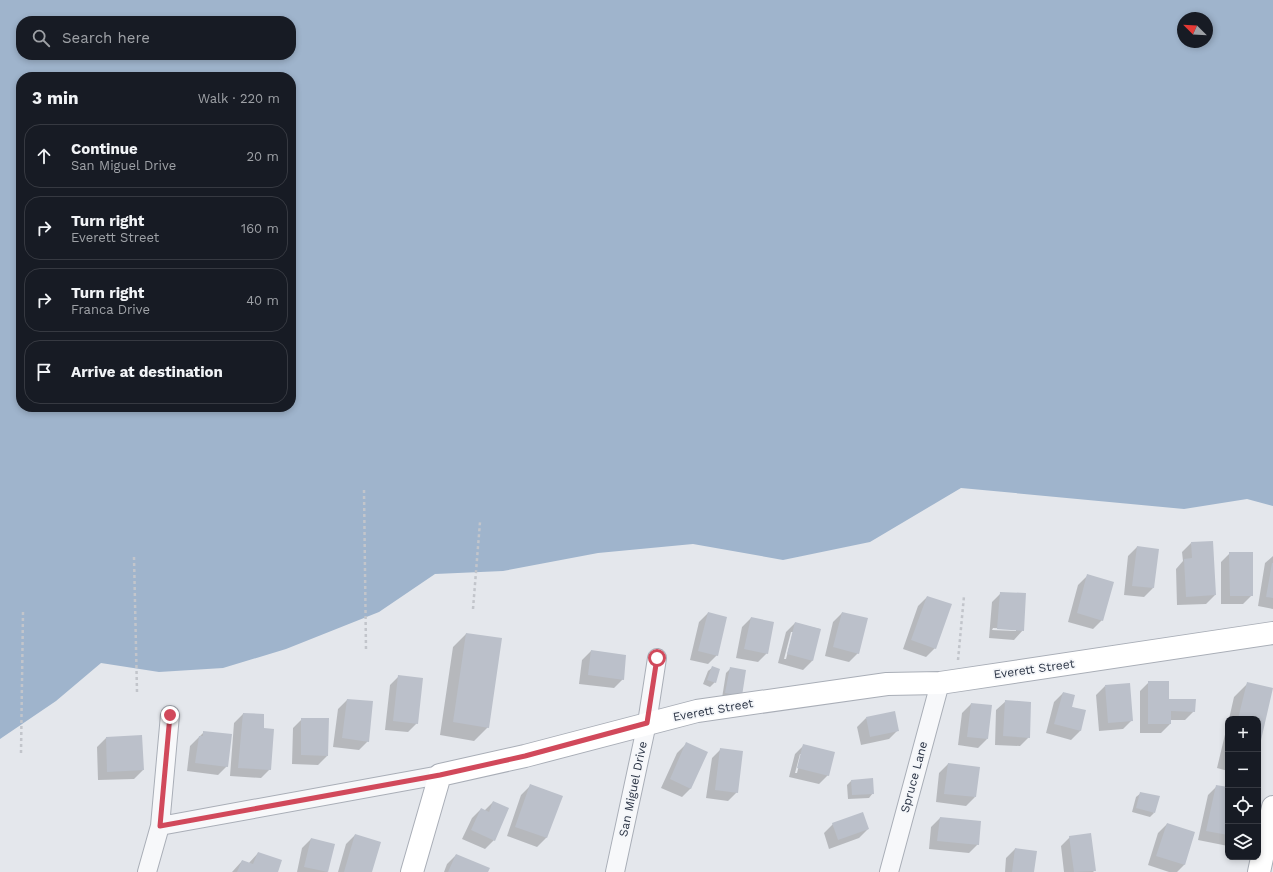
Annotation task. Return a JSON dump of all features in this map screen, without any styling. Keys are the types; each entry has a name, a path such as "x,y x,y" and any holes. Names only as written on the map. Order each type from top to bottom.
{"street":[{"name":"Everett Street","path":"160,826 440,775 525,756 697,711 887,684 948,681 1273,633"},
{"name":"San Miguel Drive","path":"615,872 647,723 657,658"},
{"name":"Spruce Lane","path":"888,872 948,681"},
{"path":"147,872 160,826 170,715"},
{"path":"412,872 440,775"},
{"path":"1259,872 1273,807"}],"path":[{"path":"364,490 366,650"},
{"path":"473,608 480,522"},
{"path":"134,556 137,692"},
{"path":"948,681 964,596"},
{"path":"22,753 23,612"}],"water":[{"path":"0,0 1273,0 1273,506 1247,499 1184,509 961,488 870,542 783,560 693,544 598,553 503,571 435,574 379,612 286,649 223,668 159,672 101,663 56,701 0,739"}],"building":[{"path":"1213,541 1216,595 1186,597 1184,559 1192,558 1191,542"},
{"path":"1137,546 1159,549 1154,588 1132,586"},
{"path":"1229,552 1253,552 1253,596 1230,596"},
{"path":"1273,563 1273,598 1266,597"},
{"path":"1087,574 1114,582 1103,621 1077,613"},
{"path":"1000,592 1026,593 1024,631 997,629"},
{"path":"927,596 952,604 936,649 911,640"},
{"path":"708,612 727,617 718,656 698,651"},
{"path":"842,612 868,618 859,654 833,647"},
{"path":"751,617 774,622 768,654 744,649"},
{"path":"795,622 821,629 813,661 787,654"},
{"path":"466,633 502,638 489,728 453,722"},
{"path":"591,650 626,655 624,680 588,675"},
{"path":"712,666 720,669 716,683 707,680"},
{"path":"730,667 746,670 742,696 725,693"},
{"path":"398,675 423,678 418,724 393,721"},
{"path":"1148,681 1169,681 1169,699 1196,699 1195,712 1171,711 1171,724 1148,724"},
{"path":"1247,682 1273,688 1261,740 1261,716 1239,716"},
{"path":"1130,683 1133,721 1108,723 1105,685"},
{"path":"1063,692 1075,695 1072,707 1086,710 1081,731 1054,724"},
{"path":"347,699 373,701 369,742 342,738"},
{"path":"1005,700 1031,702 1030,738 1003,736"},
{"path":"971,703 992,705 988,739 967,737"},
{"path":"895,711 899,731 870,737 866,717"},
{"path":"243,713 264,714 264,728 274,729 271,770 238,768"},
{"path":"301,718 329,718 328,756 301,755"},
{"path":"203,731 232,734 228,767 195,763 199,736 203,736"},
{"path":"142,735 144,770 107,772 106,737"},
{"path":"686,742 708,752 691,789 670,779"},
{"path":"803,744 835,752 829,776 797,768"},
{"path":"720,748 743,751 738,793 715,790"},
{"path":"948,763 980,767 976,797 944,794"},
{"path":"873,778 874,794 852,795 851,780"},
{"path":"530,784 563,796 547,838 515,827"},
{"path":"1216,785 1225,786 1225,834 1206,831"},
{"path":"1140,792 1160,796 1155,813 1136,808"},
{"path":"493,801 509,808 495,841 471,830 481,808 489,812"},
{"path":"863,812 869,829 838,840 832,823"},
{"path":"940,817 981,821 979,845 937,841"},
{"path":"1167,823 1195,832 1185,865 1156,856"},
{"path":"1091,833 1096,871 1074,872 1069,836"},
{"path":"355,834 381,842 372,872 344,872"},
{"path":"311,838 335,844 328,872 304,867"},
{"path":"1015,848 1037,851 1034,872 1012,872"},
{"path":"258,852 282,860 278,872 237,872 242,860 253,864"},
{"path":"456,854 490,868 488,872 448,872"}],"route":[{"path":"170,715 160,826 440,775 525,756 647,723 657,658"}]}
